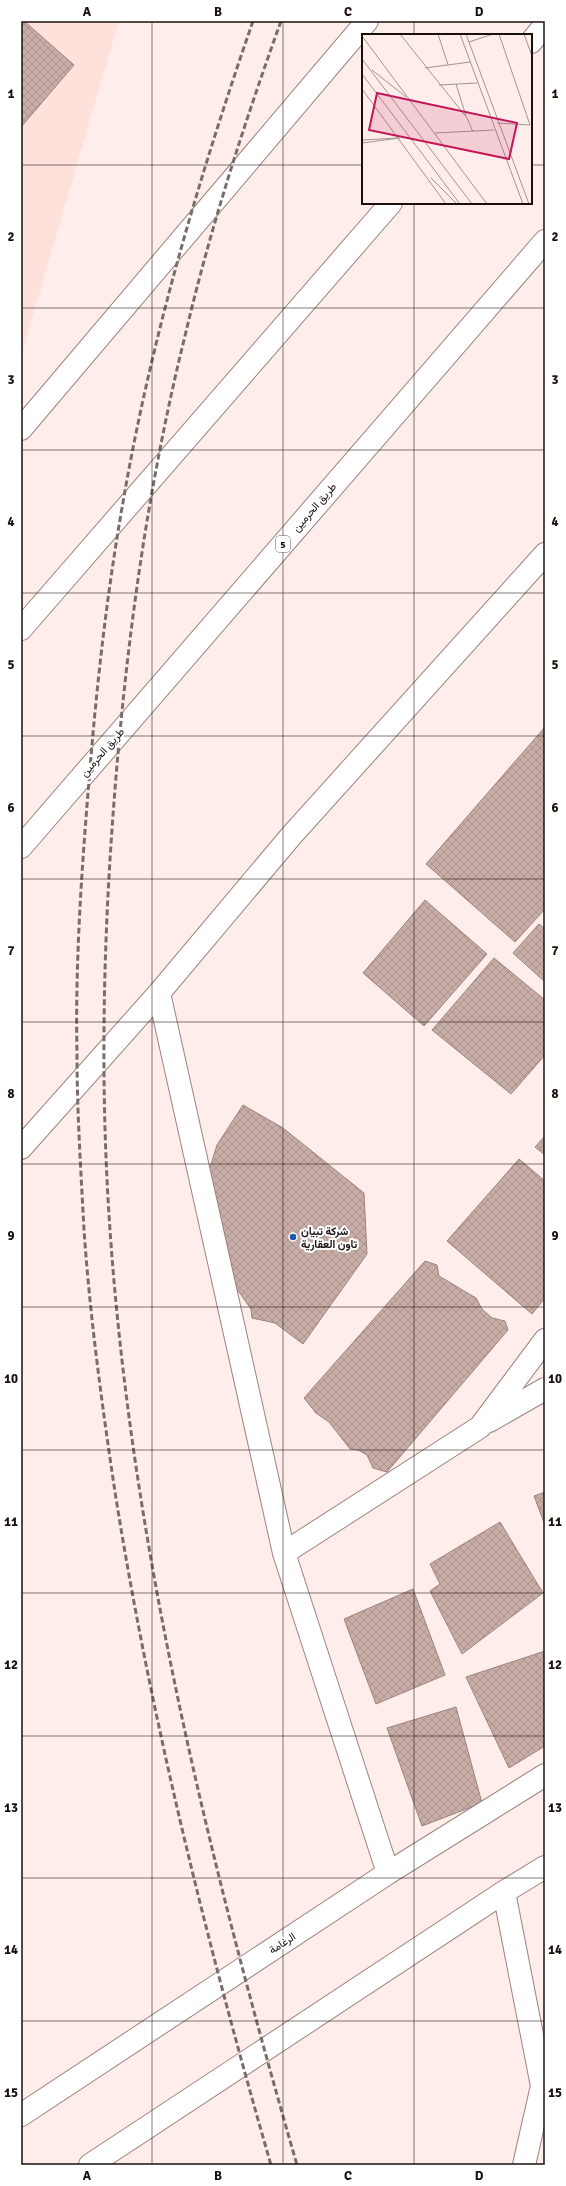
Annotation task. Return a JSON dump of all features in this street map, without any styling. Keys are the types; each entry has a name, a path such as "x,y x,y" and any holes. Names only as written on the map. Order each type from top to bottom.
{"main road":[{"path":"21,429 367,21"},
{"path":"532,41 545,25"},
{"path":"21,629 390,204"},
{"name":"طريق الحرمين","path":"21,847 545,241"},
{"path":"517,584 545,542"},
{"path":"21,1148 159,994 292,836 545,554"},
{"path":"159,994 284,1553 388,1873"},
{"path":"474,1430 480,1427 545,1340"},
{"path":"284,1553 474,1430 545,1389"},
{"name":"الرغامة","path":"21,2115 388,1873 545,1775"},
{"path":"90,2165 504,1892 545,1867"},
{"path":"504,1892 542,2086 524,2165"}],"shaded area":[{"path":"21,21 119,21 21,356"}],"building":[{"path":"21,21 24,21 74,65 21,127"},
{"path":"545,727 545,909 515,942 426,864"},
{"path":"425,900 487,954 424,1026 363,973"},
{"path":"539,924 545,929 545,982 513,953"},
{"path":"494,958 545,1000 545,1055 511,1094 432,1030"},
{"name":"شركة تبيان تاون العقارية","path":"243,1105 283,1128 364,1193 367,1254 303,1344 275,1323 252,1318 251,1309 232,1282 203,1190 217,1145"},
{"path":"545,1136 545,1155 535,1147"},
{"path":"519,1159 545,1181 545,1298 532,1314 447,1241"},
{"path":"425,1261 437,1265 439,1276 476,1298 482,1309 492,1318 505,1321 508,1330 387,1472 373,1468 367,1455 358,1450 350,1449 329,1422 316,1413 304,1398"},
{"path":"545,1492 545,1525 534,1496"},
{"path":"500,1522 543,1593 462,1654 430,1591 440,1584 430,1564"},
{"path":"413,1589 445,1675 376,1704 344,1619"},
{"path":"545,1651 545,1746 509,1768 466,1677"},
{"path":"456,1707 482,1803 422,1826 387,1728"}],"railway":[{"path":"253,21 213,141 177,262 161,323 133,446 122,508 107,605 99,671 84,840 77,984 77,1077 84,1230 90,1295 106,1427 129,1577 163,1747 182,1831 247,2082 271,2165"},
{"path":"281,21 241,138 205,256 172,394 149,509 125,684 114,802 107,909 104,1069 110,1230 121,1349 136,1467 156,1585 179,1702 205,1819 234,1935 297,2165"}],"place":[{"name":"شركة تبيان تاون العقارية","path":"293,1237"}]}
